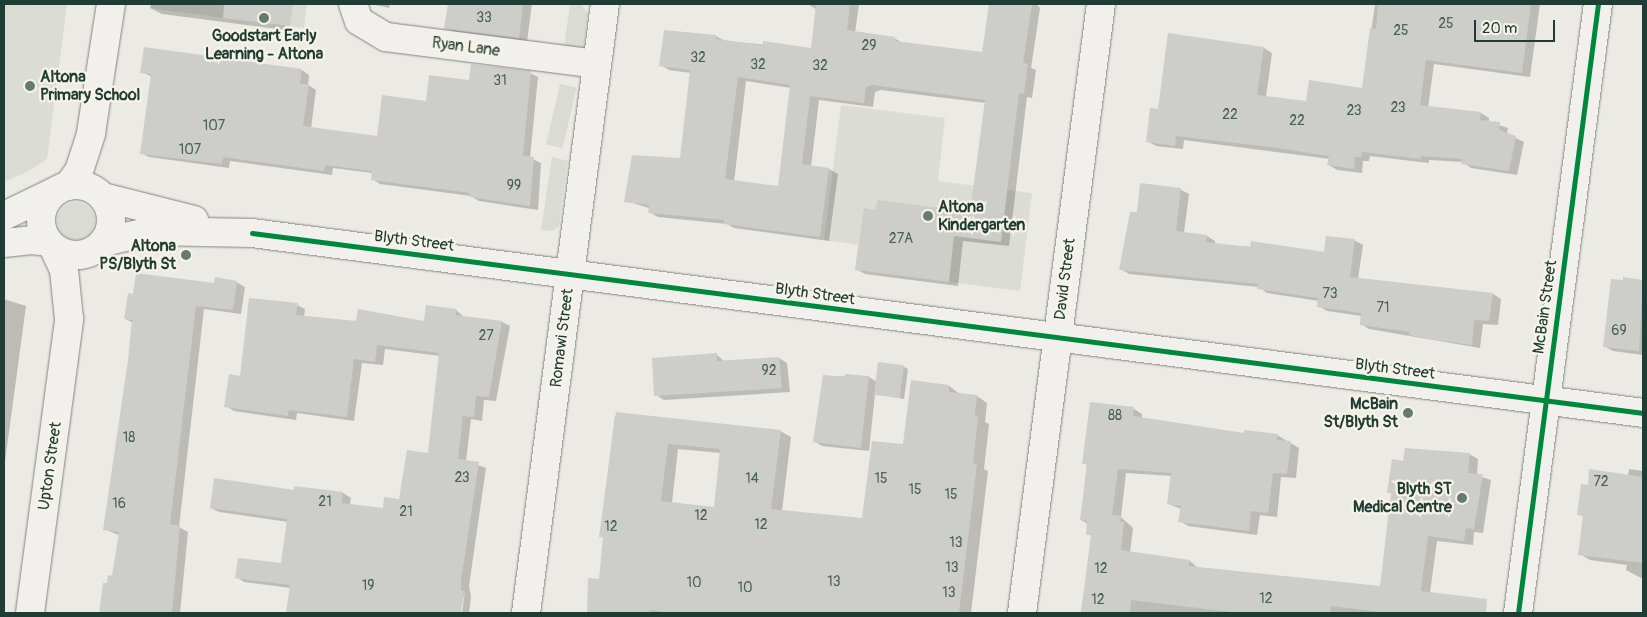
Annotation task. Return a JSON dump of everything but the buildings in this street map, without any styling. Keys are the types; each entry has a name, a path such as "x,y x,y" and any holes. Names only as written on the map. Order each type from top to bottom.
{"street":[{"path":"51,244 44,234 42,214 50,197 63,188 79,171 91,133 111,4"},
{"name":"Ryan Lane","path":"353,4 359,21 386,37 596,64"},
{"name":"Romawi Street","path":"526,613 604,4"},
{"name":"David Street","path":"1022,613 1101,4"},
{"name":"McBain Street","path":"1518,613 1598,4"},
{"path":"4,243 32,240 51,244 70,254 89,253 100,245 111,225 111,215 100,194 91,133"},
{"path":"4,216 63,188 83,185 100,194"},
{"name":"Blyth Street","path":"100,194 252,233"},
{"name":"Blyth Street","path":"100,245 152,232 252,233 1058,340 1643,413"},
{"name":"Upton Street","path":"51,244 64,270 70,319"},
{"name":"Upton Street","path":"30,613 70,319 100,245"}],"shaded area":[{"name":"Altona Primary School","path":"4,4 67,4 47,159 31,170 4,182"},
{"path":"4,4 37,4 25,44 4,54"},
{"name":"Goodstart Early Learning - Altona","path":"151,4 307,4 304,28 155,9 151,8"},
{"path":"570,4 582,5 588,14 583,56 563,56"},
{"path":"560,84 577,88 563,148 546,144"},
{"name":"Altona Kindergarten","path":"841,105 945,118 938,181 1032,193 1020,291 855,270 858,245 824,240"},
{"path":"28,112 42,147 37,164 4,179 4,121"},
{"path":"552,157 568,161 559,226 553,231 541,230"},
{"path":"76,202 89,208 95,221 89,234 76,240 63,234 57,221 63,208"}],"cycle path":[{"path":"1518,613 1598,4"},
{"path":"252,233 1643,413"}],"place":[{"name":"Goodstart Early Learning - Altona","path":"264,18"},
{"name":"Altona Primary School","path":"30,86"},
{"name":"Altona Kindergarten","path":"928,216"},
{"name":"Altona PS/Blyth St","path":"186,255"},
{"name":"McBain St/Blyth St","path":"1408,413"},
{"name":"Blyth ST Medical Centre","path":"1462,498"}]}
